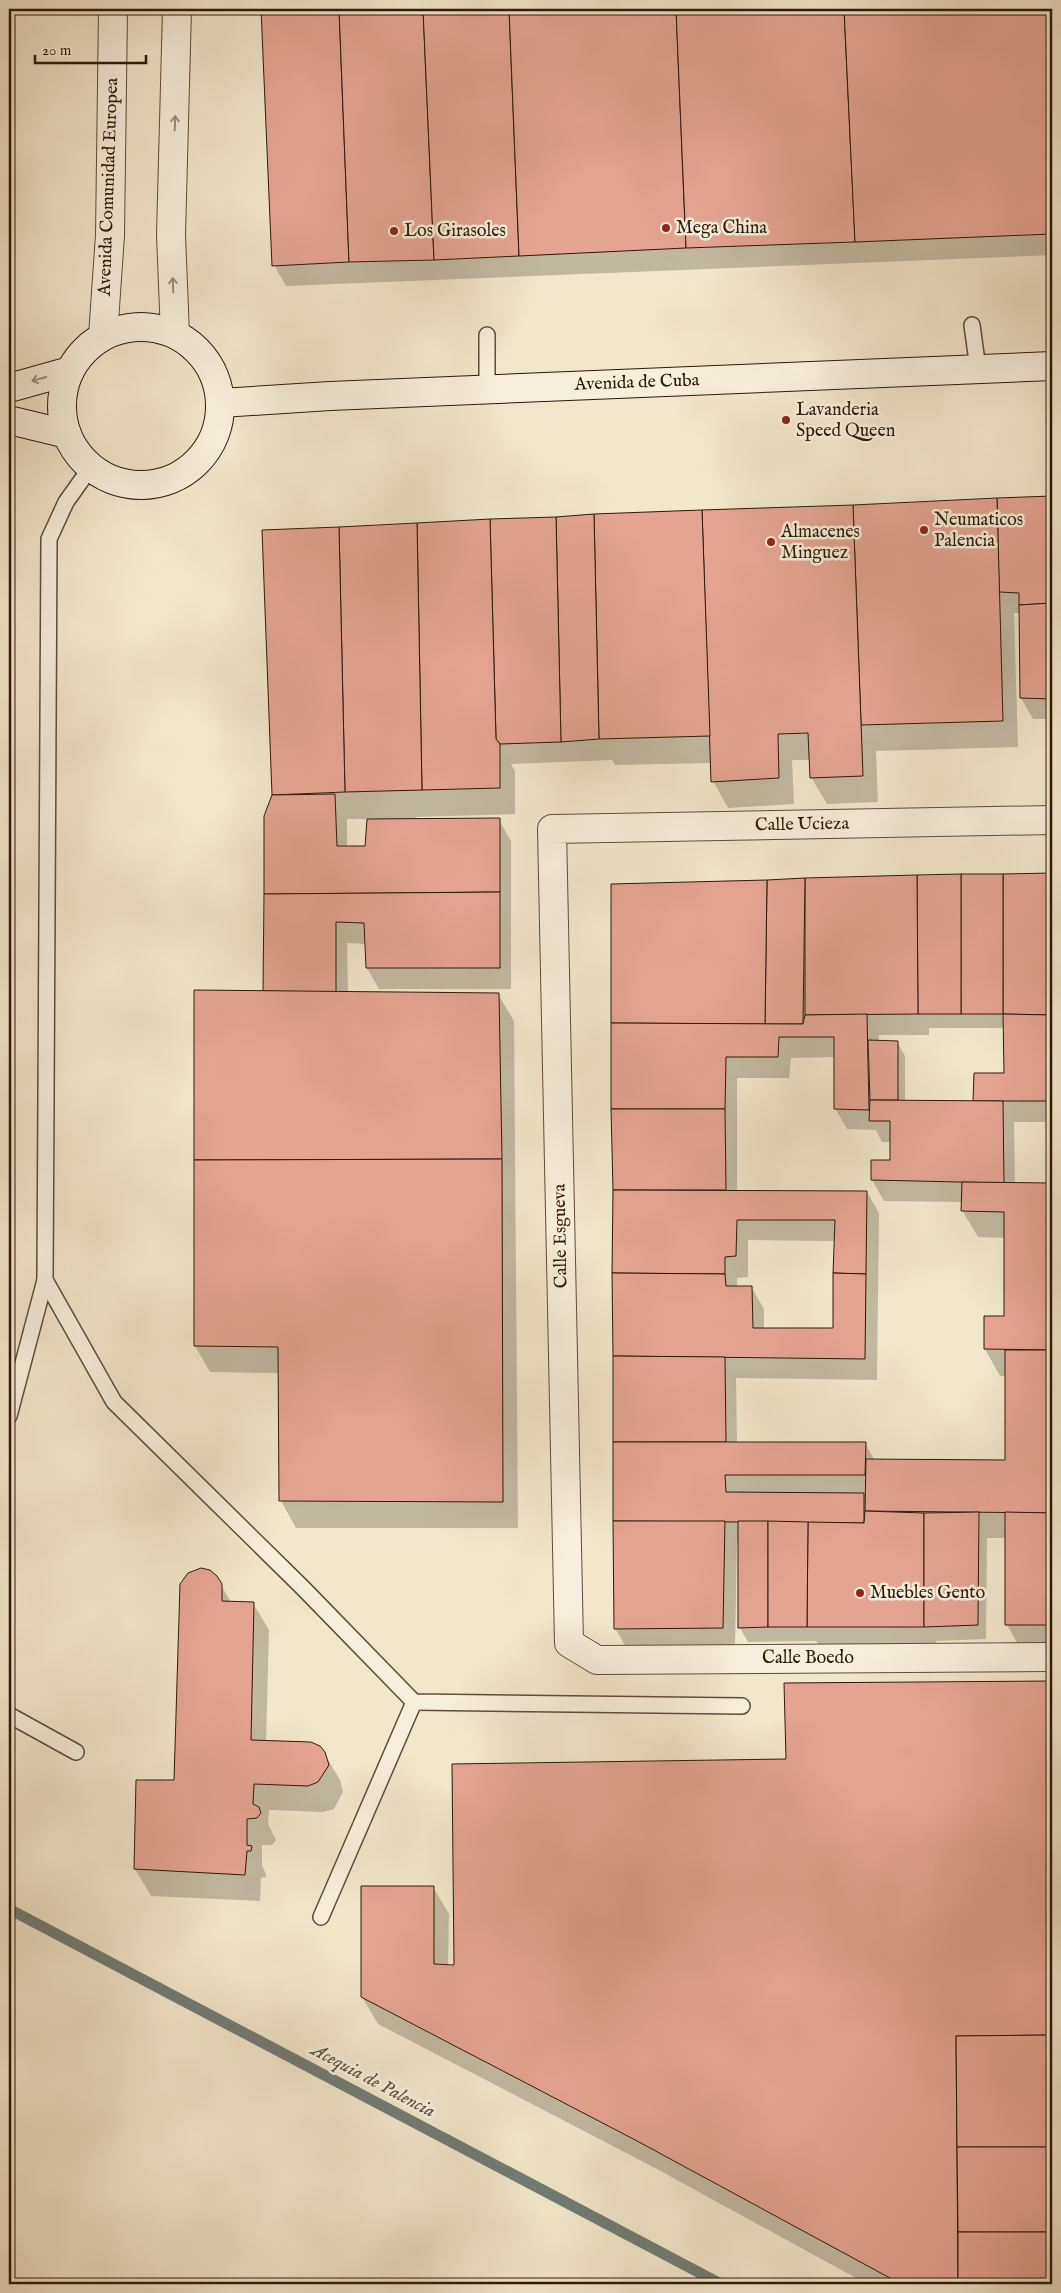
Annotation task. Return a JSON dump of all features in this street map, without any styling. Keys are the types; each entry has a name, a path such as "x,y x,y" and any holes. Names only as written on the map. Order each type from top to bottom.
{"street":[{"name":"Avenida Comunidad Europea","path":"103,336 110,235 112,9"},
{"path":"175,334 171,234 177,9"},
{"path":"142,326 175,334 193,345 203,356 216,378 221,403 218,425 211,445 201,458 182,474 158,484 134,485 110,480 91,468 77,452 67,434 62,410 62,399 70,371 80,356 103,336 119,330 142,326"},
{"name":"Avenida de Cuba","path":"221,403 487,389 1052,366"},
{"path":"9,388 70,371"},
{"path":"9,420 67,434"},
{"name":"Calle Ucieza","path":"552,829 1052,820"},
{"name":"Calle Esgueva","path":"552,829 569,1643"},
{"name":"Calle Boedo","path":"569,1643 597,1660 1052,1656"}],"lane":[{"path":"972,325 978,369"},
{"path":"487,335 487,389"},
{"path":"9,1416 45,1280 49,539 66,502 91,468"},
{"path":"45,1280 114,1402 303,1588 414,1702 742,1706"},
{"path":"321,1917 414,1702"},
{"path":"9,1715 76,1752"}],"building":[{"path":"261,9 339,9 349,262 272,266"},
{"path":"339,9 423,9 434,260 349,262"},
{"path":"423,9 509,9 519,256 434,260"},
{"path":"509,9 676,9 686,248 519,256"},
{"path":"676,9 844,9 855,242 686,248"},
{"path":"844,9 1052,9 1052,234 855,242"},
{"path":"1052,496 1052,603 1019,605 1019,593 999,592 997,498"},
{"path":"997,498 1003,721 861,725 853,505"},
{"path":"853,505 863,776 810,778 808,733 778,734 779,778 711,782 702,510"},
{"path":"702,510 710,736 599,739 594,514"},
{"path":"594,514 599,739 561,742 556,517"},
{"path":"556,517 561,742 500,744 496,739 490,519"},
{"path":"490,519 496,739 500,744 500,788 422,790 417,523"},
{"path":"417,523 422,790 345,792 339,527"},
{"path":"339,527 345,792 272,795 262,530"},
{"path":"1052,603 1052,699 1020,698 1019,605"},
{"path":"335,794 337,846 365,846 367,819 500,818 500,892 264,894 264,816 272,795"},
{"path":"1052,873 1052,1015 1003,1014 1003,874"},
{"path":"961,874 1003,874 1003,1014 961,1014"},
{"path":"961,874 961,1014 918,1014 917,875"},
{"path":"917,875 918,1014 805,1015 805,878"},
{"path":"805,878 803,1024 765,1024 767,880"},
{"path":"767,880 765,1024 611,1023 611,884"},
{"path":"500,892 500,968 366,968 364,923 336,922 336,992 263,991 264,894"},
{"path":"194,990 499,993 502,1159 194,1160"},
{"path":"867,1014 869,1110 834,1109 834,1037 779,1037 778,1057 726,1057 725,1109 611,1109 611,1023 803,1024 805,1015"},
{"path":"1003,1014 1052,1015 1052,1101 973,1101 974,1073 1004,1073"},
{"path":"868,1040 898,1041 898,1100 870,1100"},
{"path":"870,1100 1003,1101 1004,1183 871,1180 871,1160 890,1160 890,1121 869,1121"},
{"path":"611,1109 725,1109 726,1190 613,1190"},
{"path":"502,1159 503,1502 279,1501 278,1347 194,1346 194,1160"},
{"path":"962,1182 1052,1183 1052,1350 984,1349 984,1316 1004,1316 1004,1212 961,1211"},
{"path":"613,1190 867,1191 866,1274 833,1273 835,1220 737,1220 736,1256 725,1257 725,1274 612,1273"},
{"path":"612,1273 725,1274 726,1286 752,1286 753,1328 833,1328 833,1273 866,1274 865,1359 613,1356"},
{"path":"1005,1350 1052,1350 1052,1513 865,1511 866,1459 1005,1460"},
{"path":"613,1356 725,1357 726,1442 613,1442"},
{"path":"613,1442 866,1442 865,1475 725,1475 726,1492 864,1493 864,1523 613,1521"},
{"path":"865,1511 924,1513 924,1627 807,1627 808,1522 864,1523"},
{"path":"979,1512 978,1625 924,1627 924,1513"},
{"path":"1005,1512 1052,1513 1052,1625 1005,1625"},
{"path":"613,1521 725,1521 723,1628 614,1629"},
{"path":"738,1521 768,1521 768,1627 738,1628"},
{"path":"768,1521 808,1522 807,1627 768,1627"},
{"path":"201,1568 210,1570 217,1576 222,1584 222,1601 254,1602 251,1740 311,1742 320,1746 325,1752 329,1765 318,1782 308,1786 254,1784 253,1804 259,1807 261,1813 257,1818 247,1819 247,1845 252,1846 251,1851 247,1851 245,1875 134,1869 136,1780 174,1780 180,1584 188,1573"},
{"path":"1052,1681 1052,2035 956,2036 958,2284 901,2284 639,2142 361,1997 361,1886 434,1886 434,1964 454,1965 452,1764 786,1759 784,1683"},
{"path":"1052,2035 1052,2147 957,2147 956,2036"},
{"path":"957,2147 1052,2147 1052,2232 958,2232"},
{"path":"958,2232 1052,2232 1052,2284 958,2284"}],"waterway":[{"name":"Acequia de Palencia","path":"9,1909 721,2284"}],"place":[{"name":"Mega China","path":"666,228"},
{"name":"Los Girasoles","path":"394,231"},
{"name":"Lavanderia Speed Queen","path":"786,420"},
{"name":"Neumaticos Palencia","path":"924,530"},
{"name":"Almacenes Minguez","path":"771,542"},
{"name":"Muebles Gento","path":"860,1593"}]}
